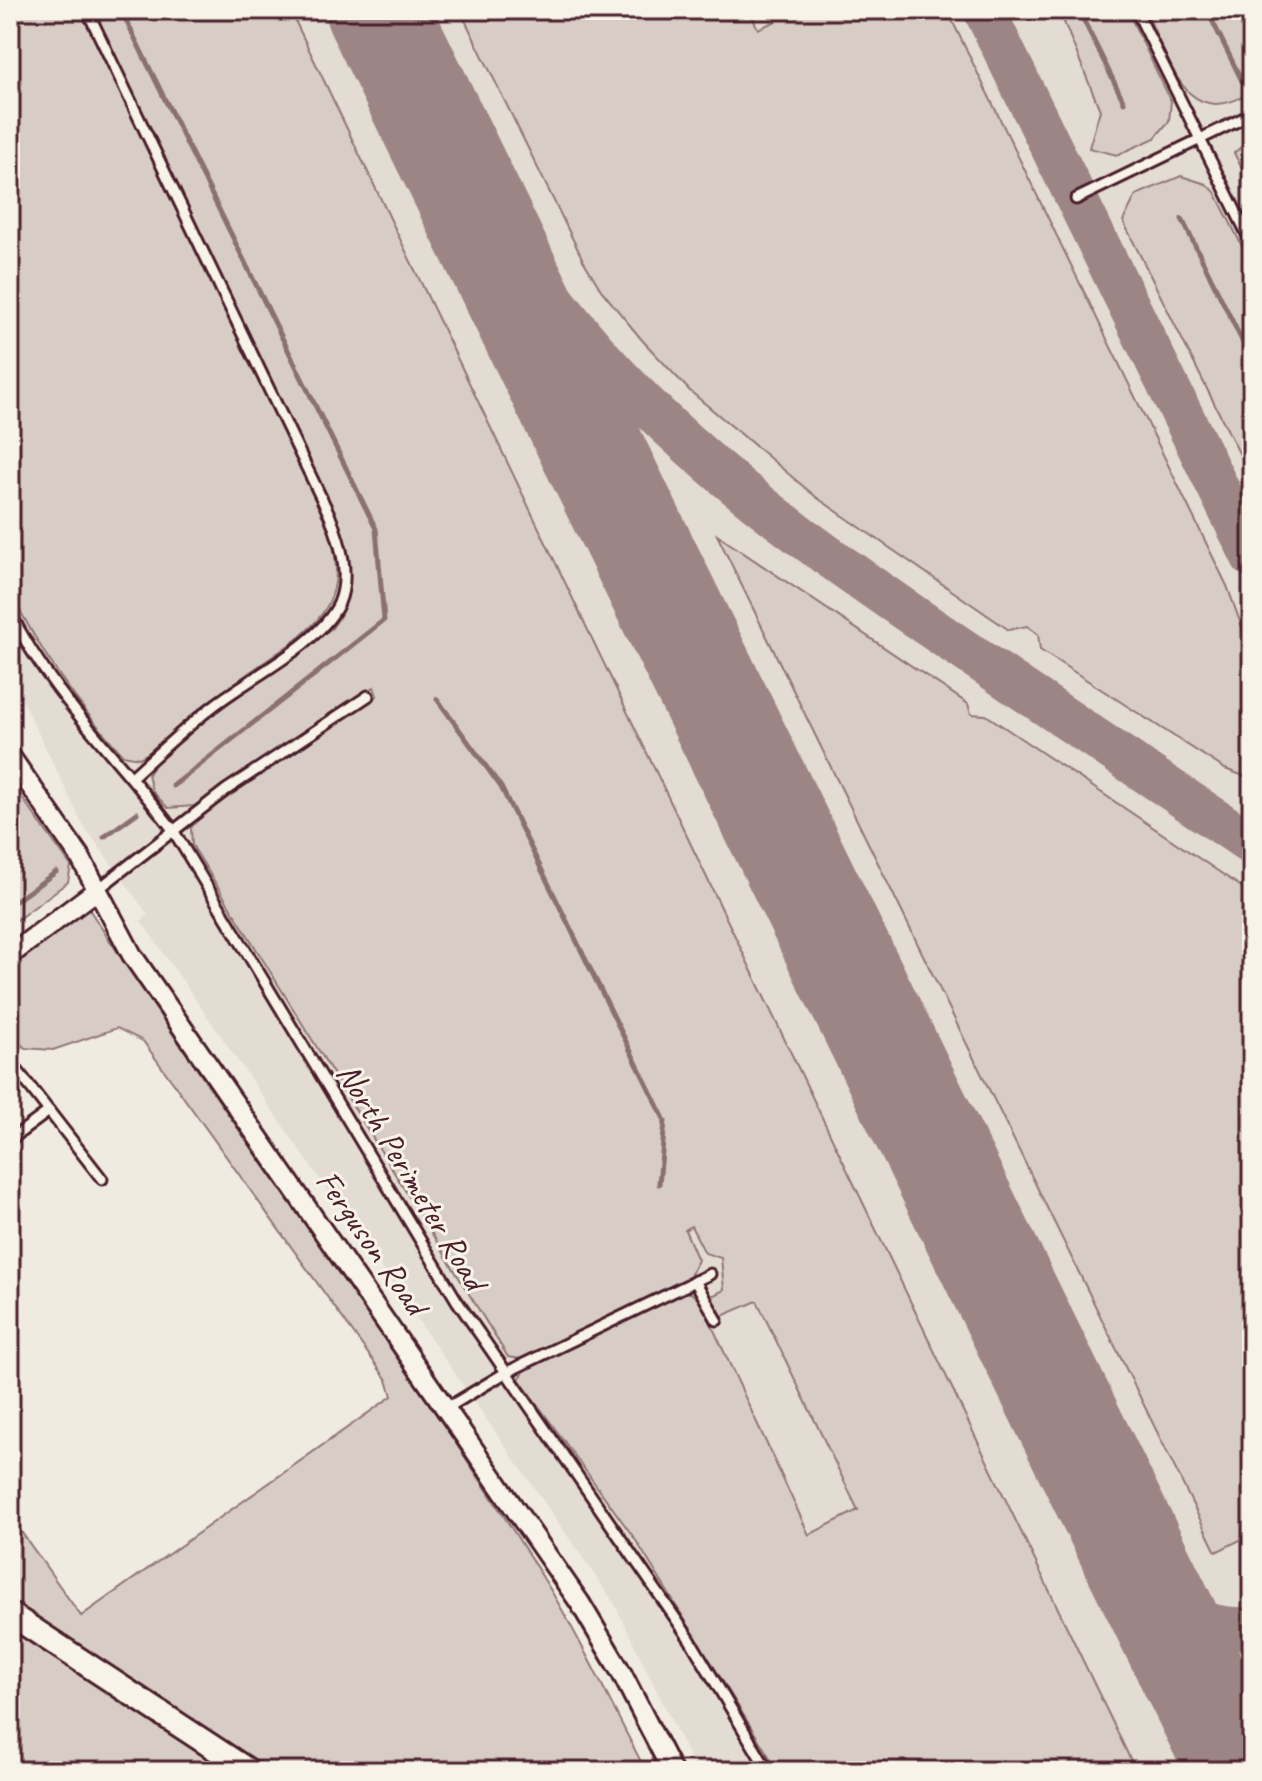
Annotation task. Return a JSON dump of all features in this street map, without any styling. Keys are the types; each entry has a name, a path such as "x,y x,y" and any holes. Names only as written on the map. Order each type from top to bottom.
{"street":[{"name":"Ferguson Road","path":"10,756 61,827 132,955 580,1603 621,1672 672,1771"},
{"path":"10,955 97,890"},
{"path":"10,1614 249,1771"}],"lane":[{"path":"87,10 329,514 344,570 338,604 322,627 205,713 133,776"},
{"path":"1136,10 1252,244"},
{"path":"1076,199 1252,114"},
{"name":"North Perimeter Road","path":"10,612 60,692 133,776 173,830 457,1301 505,1373 600,1503 689,1638 768,1771"},
{"path":"97,890 226,790 368,696"},
{"path":"10,1061 102,1179"},
{"path":"10,1140 49,1111"},
{"path":"447,1408 505,1373 710,1274"},
{"path":"695,1281 717,1320"}],"shaded area":[{"path":"10,10 1252,10 1252,1771 696,1771 614,1603 141,921 148,915 82,823 10,675"},
{"path":"10,10 81,10 323,514 333,546 336,572 332,594 309,629 220,694 153,751 139,758 123,755 90,717 47,657 10,591"},
{"path":"91,10 290,10 1136,1771 778,1771 635,1539 519,1379 526,1369 680,1293 691,1293 701,1302 809,1535 858,1510 757,1301 720,1317 710,1297 724,1290 721,1258 705,1253 691,1226 685,1230 698,1260 689,1278 521,1359 508,1357 192,845 191,828 200,816 377,696 374,687 194,806 168,808 152,791 148,774 158,758 332,628 346,600 349,571 344,542 333,512"},
{"path":"460,10 749,10 758,29 776,21 771,10 947,10 1227,586 1252,655 1252,779 1225,769 1040,650 1038,634 1027,626 1009,630 816,497 690,391 601,290 583,260"},
{"path":"1059,10 1127,10 1171,101 1169,121 1155,138 1117,155 1089,148 1100,110"},
{"path":"1145,10 1246,10 1252,22 1252,91 1229,102 1210,104 1195,97 1182,85 1172,68"},
{"path":"1252,138 1252,178 1248,180 1234,153"},
{"path":"1181,176 1206,184 1215,192 1252,266 1252,479 1123,221 1136,195"},
{"path":"717,535 968,704 971,714 986,715 1252,894 1252,1556 1242,1539 1216,1552"},
{"path":"10,781 71,866 68,882 10,925"},
{"path":"87,906 495,1502 563,1611 646,1771 10,1771 10,1516 81,1616 392,1396 387,1380 143,1041 117,1028 53,1050 25,1048 10,1033 10,964"}],"waterway":[{"path":"121,10 376,529 384,620 173,786"},
{"path":"1207,10 1242,81"},
{"path":"1084,21 1124,102"},
{"path":"1182,219 1252,361"},
{"path":"437,699 501,787 665,1121 659,1184"},
{"path":"104,837 137,813"},
{"path":"10,905 56,872"}],"taxiway":[{"path":"984,10 1252,557"},
{"path":"414,86 460,163 534,274 589,344 657,416 738,487 866,583 1252,844"},
{"path":"1123,1533 1147,1572 1172,1603 1206,1623 1252,1628"},
{"path":"1234,1759 1242,1771"}],"runway":[{"path":"377,10 1240,1771"}]}
